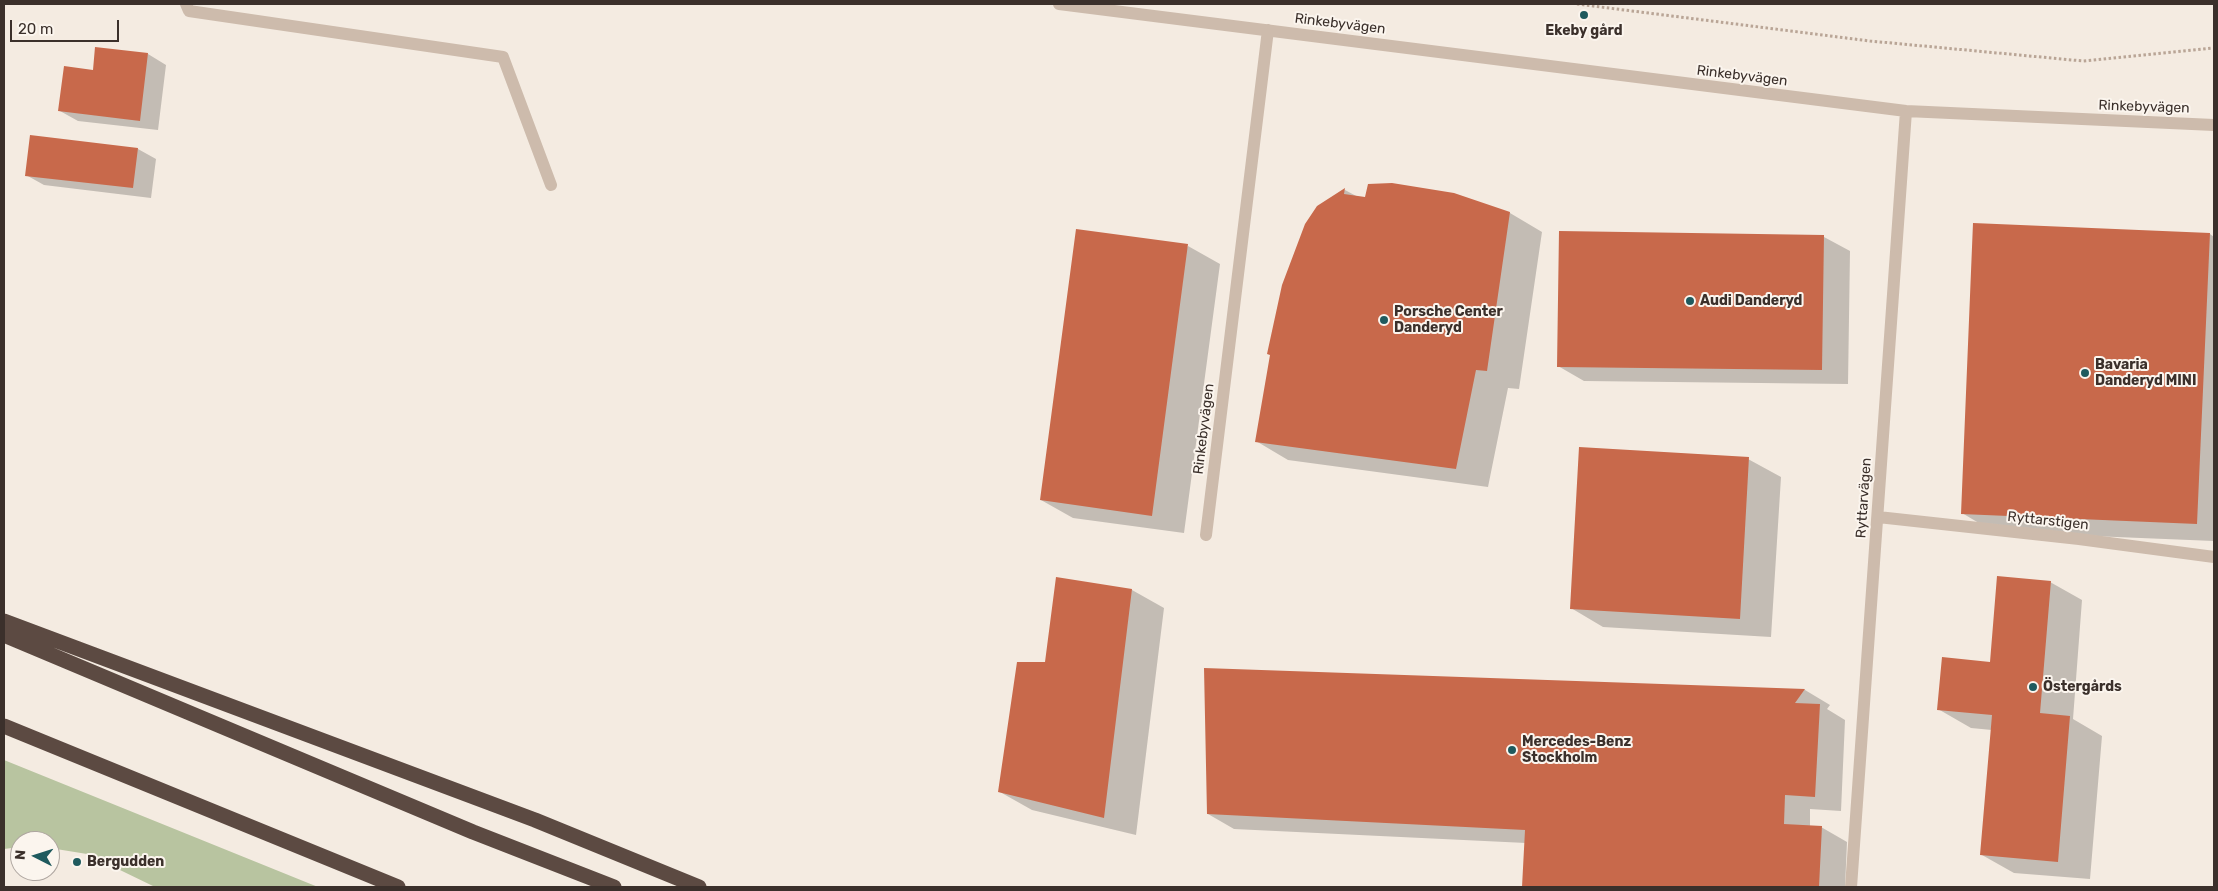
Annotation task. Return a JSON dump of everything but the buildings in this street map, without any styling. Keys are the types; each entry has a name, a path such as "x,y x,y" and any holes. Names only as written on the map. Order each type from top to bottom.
{"highway":[{"path":"4,621 534,820 699,887"},
{"path":"4,635 473,832 614,887"},
{"path":"4,726 398,887"}],"street":[{"path":"186,4 190,11 503,57 551,185"},
{"name":"Rinkebyvägen","path":"1059,4 1906,111 2214,124"},
{"name":"Rinkebyvägen","path":"1206,535 1268,30"},
{"name":"Ryttarvägen","path":"1852,887 1906,111"},
{"name":"Ryttarstigen","path":"1878,517 2078,539 2214,557"}],"path":[{"path":"1577,4 1870,41 2083,61 2214,48"}],"green space":[{"path":"4,760 318,887 155,887 87,854 60,850 60,831 10,831 10,848 4,849"}],"place":[{"name":"Ekeby gård","path":"1584,15"},
{"name":"Audi Danderyd","path":"1690,301"},
{"name":"Porsche Center Danderyd","path":"1384,320"},
{"name":"Bavaria Danderyd MINI","path":"2085,373"},
{"name":"Östergårds","path":"2033,687"},
{"name":"Mercedes-Benz Stockholm","path":"1512,750"},
{"name":"Bergudden","path":"77,862"}]}
